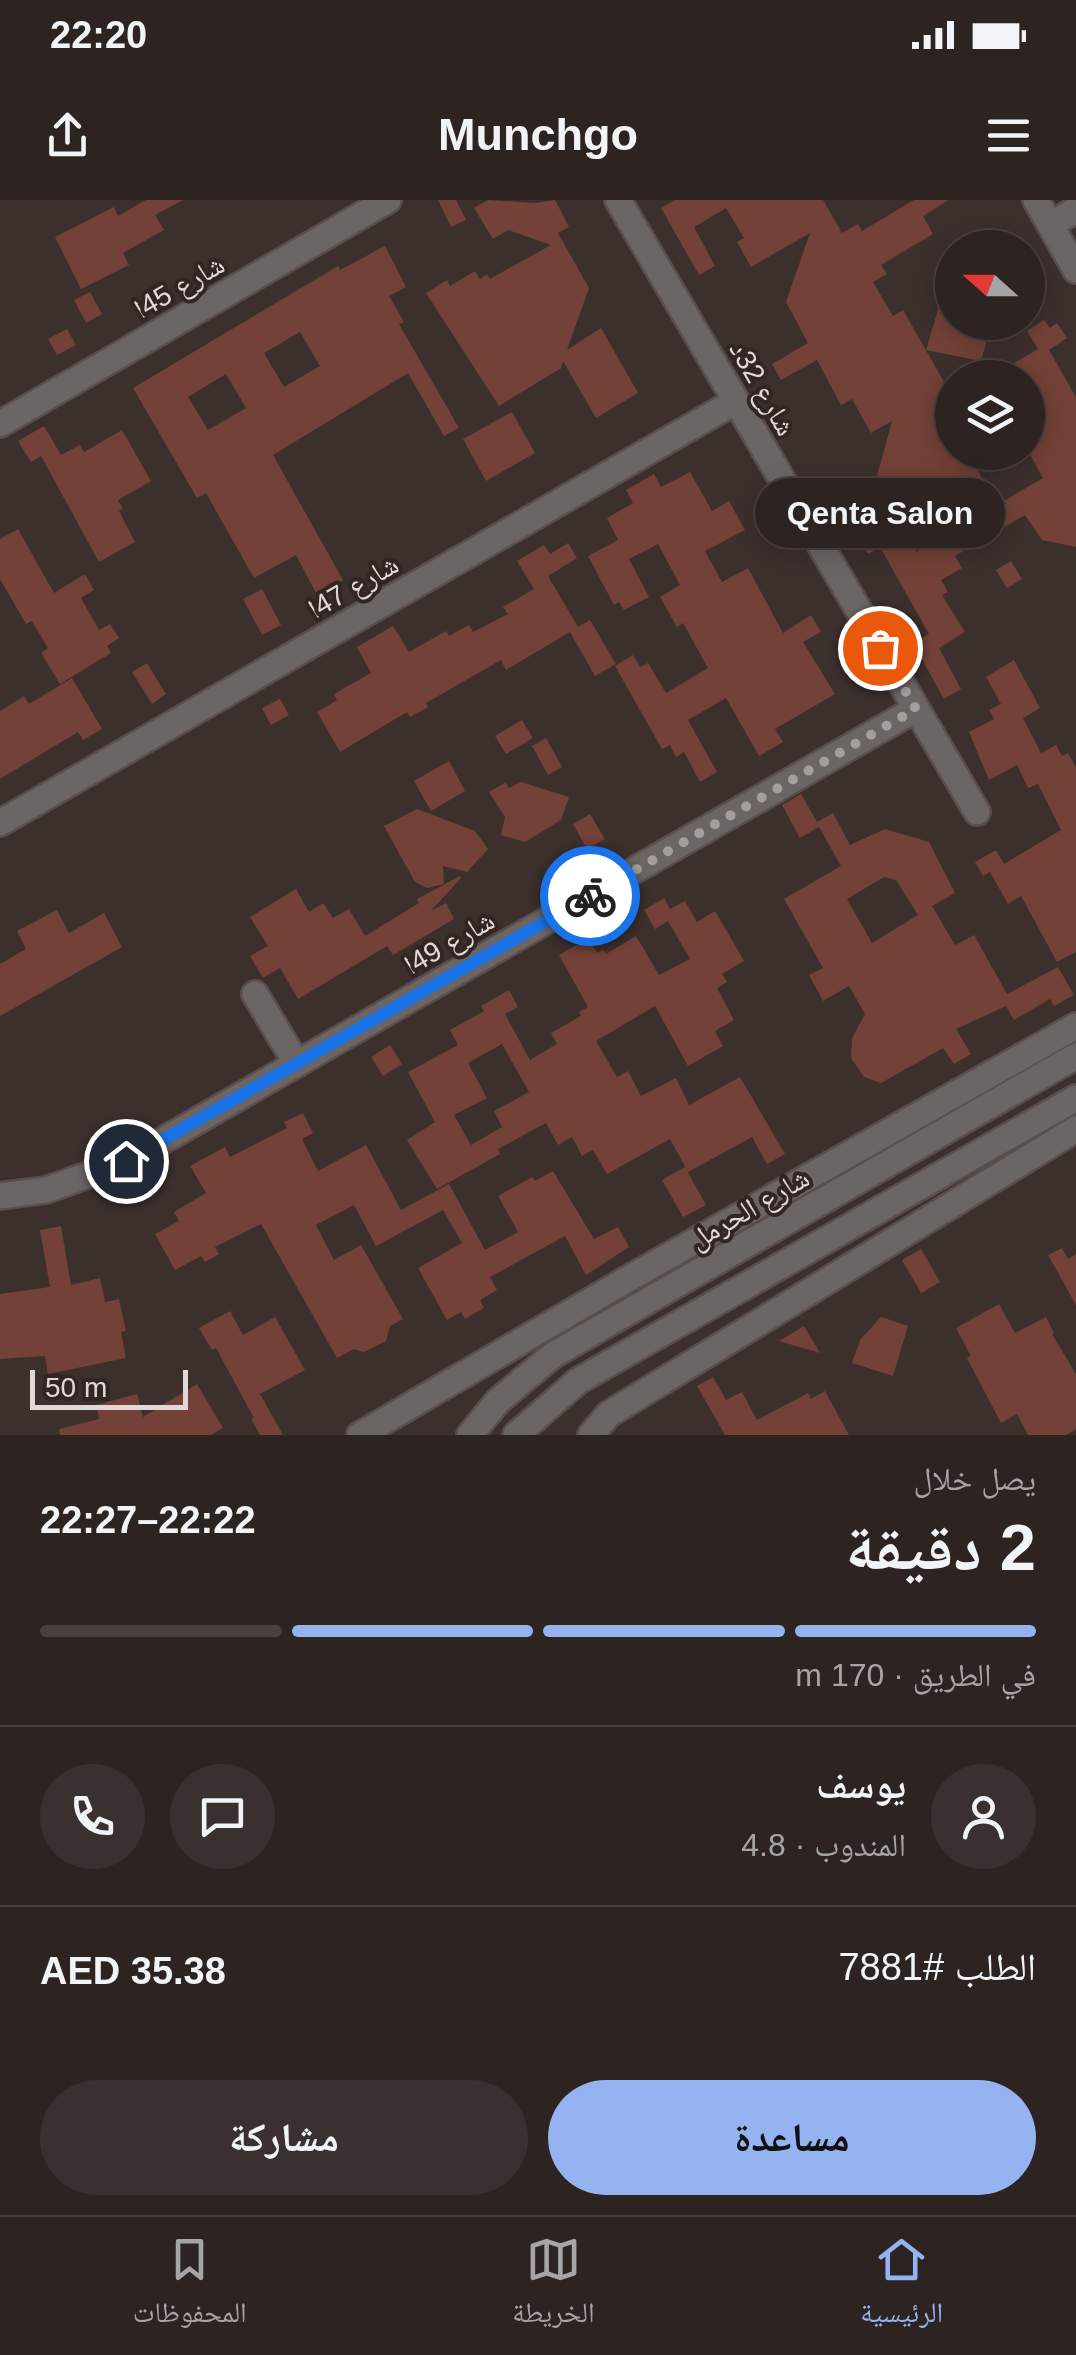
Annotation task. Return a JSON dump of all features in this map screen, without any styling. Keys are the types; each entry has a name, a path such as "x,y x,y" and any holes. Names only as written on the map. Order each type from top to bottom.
{"street":[{"name":"شارع 45ا","path":"0,424 388,200"},
{"name":"شارع 32د","path":"618,200 977,812"},
{"path":"1036,200 1076,270"},
{"path":"1050,225 1076,210"},
{"name":"شارع 47ا","path":"0,823 736,401"},
{"name":"شارع 49ا","path":"0,1196 46,1190 112,1167 916,709"},
{"path":"255,994 296,1064"},
{"path":"360,1435 1076,1026"},
{"name":"شارع الحرمل","path":"470,1435 524,1377 568,1346 1076,1056"},
{"path":"516,1435 578,1382 1076,1098"},
{"path":"1011,1136 1068,1134"},
{"path":"591,1435 609,1414 1068,1134"},
{"path":"545,1435 578,1382"},
{"path":"455,1435 498,1402"}],"building":[{"path":"146,200 183,200 155,215 164,230 123,253 129,265 81,289 55,237 114,207 118,216"},
{"path":"438,200 456,200 466,220 451,227"},
{"path":"488,200 555,200 569,227 558,233 589,288 567,350 601,328 638,393 596,418 563,361 561,368 499,406 426,293 447,280 450,286 475,271 480,279 487,274 490,279 551,245 508,230 493,239 474,208"},
{"path":"675,200 823,200 842,233 858,224 862,231 914,200 949,200 923,216 933,234 881,265 887,274 873,282 893,316 903,310 935,366 935,470 977,470 997,505 1043,478 1039,470 1045,470 1045,360 1019,360 1038,349 1032,340 1045,340 1045,321 1050,328 1057,323 1067,338 1049,350 1076,397 1076,547 1042,540 1025,515 955,556 962,568 941,580 948,592 942,595 965,632 939,648 961,689 944,699 913,643 929,634 880,547 868,554 857,535 885,518 903,550 912,545 916,552 980,515 963,484 925,505 883,501 874,487 892,421 871,433 852,399 841,405 817,360 781,380 772,364 808,343 786,302 810,233 751,267 737,242 744,238 726,208 694,227 715,266 699,275 661,208"},
{"path":"385,246 406,287 389,296 404,322 399,324 459,428 444,436 408,373 273,455 343,580 317,595 296,555 254,578 206,493 197,498 133,388 338,266 340,270","holes":["300,332 320,366 284,387 264,353","226,374 246,408 208,430 188,397"]},
{"path":"90,292 102,314 86,323 74,300"},
{"path":"935,320 935,340 987,340 981,360 926,350"},
{"path":"67,329 76,345 57,355 48,339"},
{"path":"512,412 535,453 486,481 463,439"},
{"path":"44,426 61,455 80,445 84,452 122,430 151,481 118,500 123,509 119,511 135,542 99,562 41,456 31,462 18,441"},
{"path":"690,472 712,511 729,501 745,530 705,551 722,582 748,568 783,633 811,615 821,632 803,642 835,694 775,729 783,742 759,756 726,698 688,720 717,772 700,782 684,752 676,757 670,745 662,749 615,666 633,655 640,667 648,663 666,693 708,668 683,623 677,627 660,597 680,585 658,544 629,559 649,597 624,610 619,602 614,605 588,556 618,540 607,518 633,503 626,490 654,474 661,487"},
{"path":"18,529 54,593 85,574 94,590 81,598 99,630 110,624 119,638 107,646 111,653 60,684 41,653 48,648 32,621 26,624 0,579 0,539"},
{"path":"568,543 577,558 548,576 578,627 590,620 616,664 595,676 570,632 506,670 501,660 426,703 428,707 410,717 407,712 340,752 317,712 337,700 334,694 371,673 357,647 393,626 409,652 446,631 449,636 469,625 473,632 508,614 503,607 534,589 517,561 544,545 550,554"},
{"path":"1011,561 1022,579 1007,588 996,570"},
{"path":"262,589 281,625 262,635 243,599"},
{"path":"1014,660 1040,708 1023,718 1041,753 1056,745 1062,756 1068,753 1076,768 1076,952 1057,962 1021,896 1008,904 990,872 983,876 975,862 996,850 1004,864 1061,830 1038,784 1028,788 1017,765 989,780 969,732 994,719 989,710 1001,704 986,677"},
{"path":"147,663 166,694 152,704 132,672"},
{"path":"72,678 102,729 83,740 78,732 0,779 0,711 24,696 29,704"},
{"path":"280,699 289,715 271,725 262,708"},
{"path":"522,720 533,738 506,754 495,736"},
{"path":"546,738 562,767 548,775 532,746"},
{"path":"449,761 465,791 431,811 414,781"},
{"path":"506,782 509,788 521,782 569,797 561,820 525,842 501,835 505,817 489,792"},
{"path":"801,794 817,822 833,813 850,845 885,829 929,842 955,893 932,906 955,945 974,935 1007,994 1058,967 1074,995 1054,1006 1050,999 1014,1020 1006,1006 956,1029 971,1054 954,1064 943,1048 881,1083 864,1077 851,1058 852,1038 865,1014 849,986 823,1001 809,975 823,968 784,899 841,866 819,827 800,838 782,805","holes":["884,877 896,880 918,915 872,943 847,899"]},
{"path":"417,809 475,831 488,849 467,872 443,866 444,884 427,888 415,882 384,826"},
{"path":"590,814 605,839 587,849 573,824"},
{"path":"460,876 431,911 446,903 454,919 393,955 387,946 298,999 280,968 263,978 250,956 268,946 250,917 296,889 309,912 323,903 333,918 349,909 365,936 419,903 417,899"},
{"path":"664,898 670,909 685,901 697,922 715,911 744,961 722,974 727,982 717,988 734,1020 715,1031 723,1046 688,1066 655,1006 596,1041 617,1077 628,1071 641,1096 676,1078 689,1105 740,1077 785,1154 767,1164 752,1137 688,1172 670,1139 607,1174 593,1150 582,1156 572,1137 558,1145 546,1123 437,1189 407,1140 435,1122 408,1072 458,1045 450,1030 484,1011 481,1006 509,990 518,1007 505,1014 530,1060 557,1044 551,1033 581,1016 579,1012 588,1007 559,955 589,938 597,953 603,950 606,954 636,936 659,975 690,959 668,921 655,929 644,910","holes":["502,1044 529,1092 494,1111 502,1127 471,1145 454,1115 487,1098 468,1063"]},
{"path":"57,910 69,933 104,913 122,947 0,1016 0,964 26,949 17,931"},
{"path":"390,1045 402,1064 383,1076 371,1057"},
{"path":"303,1113 313,1133 302,1139 318,1171 366,1145 401,1210 449,1184 485,1250 518,1232 498,1196 532,1177 535,1181 553,1171 594,1239 618,1227 629,1247 586,1275 565,1236 490,1277 497,1290 480,1300 484,1308 465,1319 461,1312 447,1320 418,1268 462,1243 443,1210 376,1246 354,1205 316,1225 334,1260 361,1245 403,1319 390,1326 386,1341 364,1352 354,1349 337,1358 261,1224 215,1247 219,1254 205,1262 201,1256 175,1270 155,1234 179,1221 174,1212 206,1193 190,1166 225,1147 230,1157 287,1128 284,1122"},
{"path":"685,1167 706,1205 683,1217 662,1180"},
{"path":"61,1226 71,1285 100,1278 105,1302 119,1299 126,1331 121,1332 126,1358 48,1374 45,1356 0,1359 0,1294 50,1287 40,1230"},
{"path":"1062,1248 1068,1259 1076,1254 1076,1305 1048,1255"},
{"path":"921,1249 940,1282 921,1293 902,1260"},
{"path":"999,1304 1015,1333 1046,1317 1076,1374 1076,1429 1066,1435 1028,1435 1017,1414 1001,1423 967,1358 971,1356 956,1328"},
{"path":"230,1311 243,1335 275,1317 305,1370 260,1394 283,1435 260,1435 216,1348 212,1350 199,1328"},
{"path":"881,1317 908,1326 893,1376 852,1363 860,1340"},
{"path":"804,1326 820,1353 779,1341"},
{"path":"713,1377 726,1400 742,1392 757,1420 808,1393 811,1399 825,1391 849,1435 725,1435 697,1386"},
{"path":"197,1384 223,1428 211,1435 60,1435 59,1429 99,1419 96,1405 137,1394 143,1417"}],"way so far":[{"path":"590,896 916,709 880,648"}],"place":[{"name":"Qenta Salon","path":"880,648"}],"route":[{"path":"126,1161 590,896"}]}
